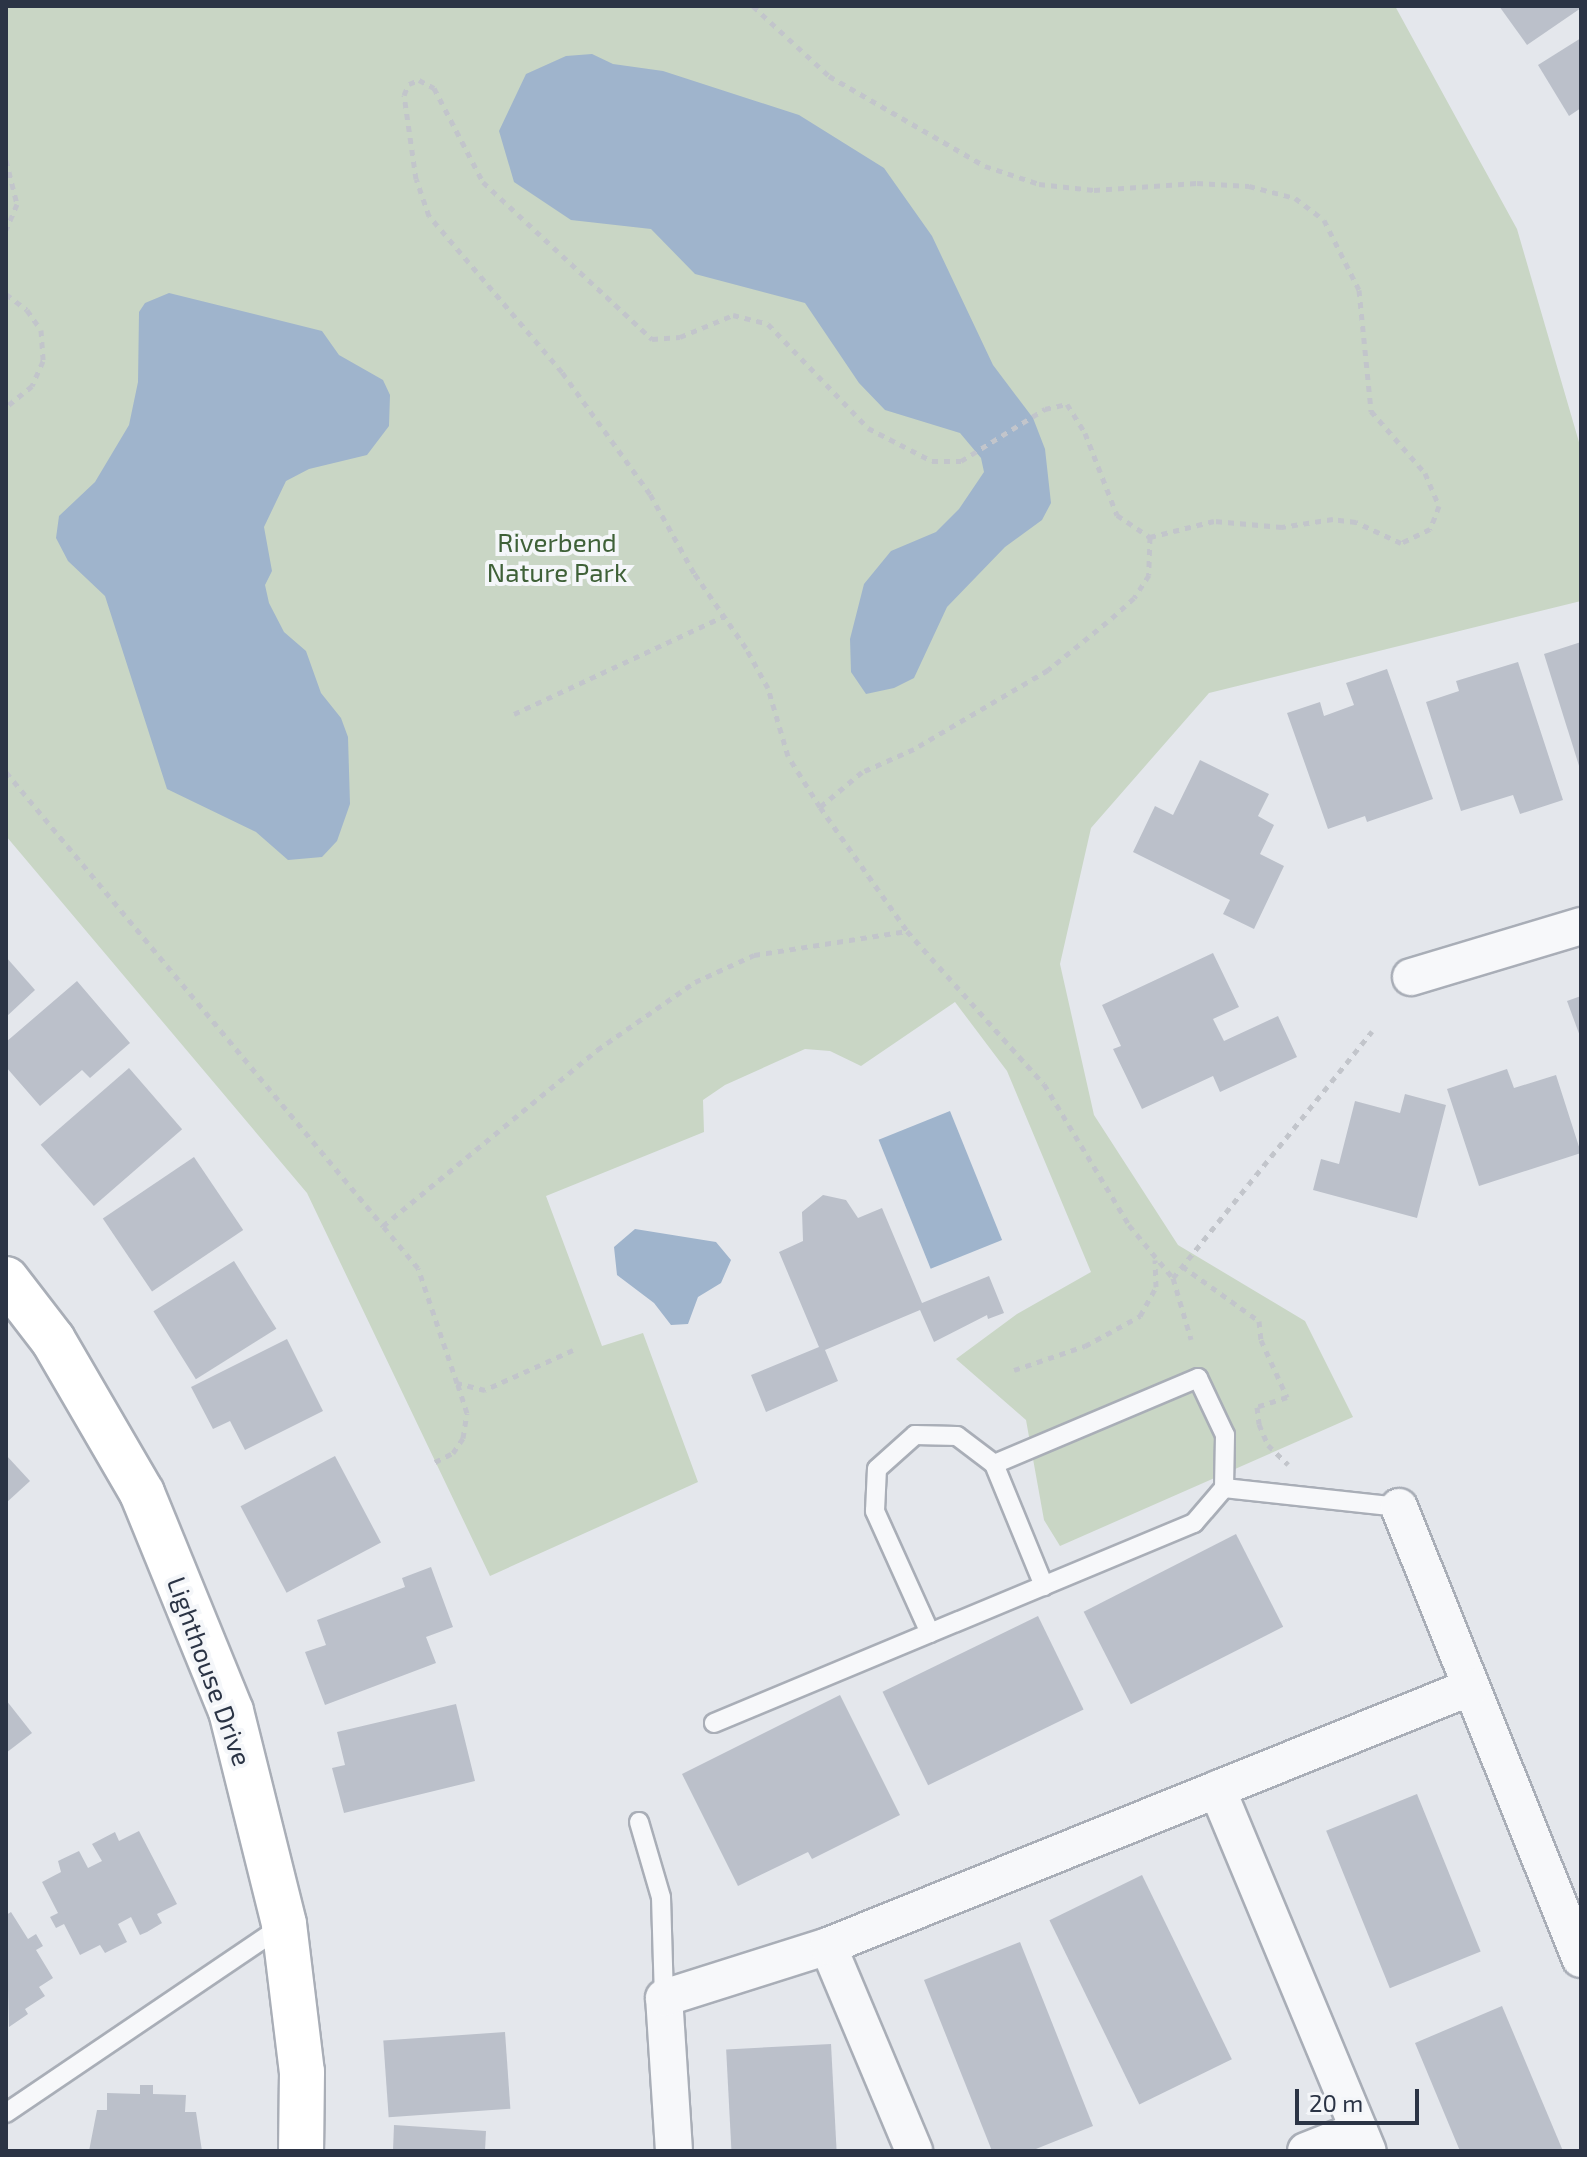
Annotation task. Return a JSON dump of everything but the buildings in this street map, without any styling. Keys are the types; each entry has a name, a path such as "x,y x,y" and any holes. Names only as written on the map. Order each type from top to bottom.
{"street":[{"path":"1411,977 1581,926"},
{"name":"Lighthouse Drive","path":"6,1279 53,1340 142,1493 231,1711 284,1924 302,2072 301,2151"},
{"path":"1399,1507 1581,1959"},
{"path":"674,2151 664,1998 828,1946 1471,1687"},
{"path":"1217,1789 1364,2140 1306,2151"},
{"path":"828,1946 914,2151"}],"lane":[{"path":"714,1723 1194,1523 1224,1488 1225,1435 1198,1378 994,1464"},
{"path":"930,1633 875,1511 877,1469 915,1435 957,1436 994,1464 1044,1586"},
{"path":"1224,1488 1399,1507"},
{"path":"639,1822 661,1897 664,1998"},
{"path":"6,2113 284,1924"}],"path":[{"path":"753,6 829,76 985,166 1039,184 1094,190 1197,183 1249,186 1295,198 1324,220 1359,290 1371,411 1425,473 1439,506 1430,529 1401,543 1356,522 1333,519 1282,527 1243,520 1214,521 1150,537 1117,515 1073,410 1060,404 1045,409 961,461 932,461 868,428 768,324 749,316 733,315 680,337 652,339 483,182 434,88 419,80 409,84 404,95 416,179 429,216 562,372 650,494 768,688 788,756 820,807 907,931 1044,1084 1155,1259 1173,1278 1191,1339"},
{"path":"6,160 17,204 6,230"},
{"path":"6,294 27,310 41,330 43,361 32,386 6,407"},
{"path":"820,807 862,772 914,749 1048,670 1107,622 1134,598 1149,575 1150,537"},
{"path":"514,714 724,616"},
{"path":"6,772 418,1268 467,1413 463,1438 453,1453 435,1462"},
{"path":"383,1226 597,1050 695,982 754,955 907,931"},
{"path":"1173,1278 1372,1031"},
{"path":"1014,1370 1085,1346 1140,1316 1156,1287 1155,1259"},
{"path":"1182,1266 1259,1321 1261,1340 1287,1397 1257,1407 1259,1424 1268,1445 1287,1464 1304,1465 1299,1496"},
{"path":"457,1383 485,1390 573,1350"}],"green space":[{"name":"Riverbend Nature Park","path":"6,6 1395,6 1517,229 1581,449 1581,601 1209,693 1091,828 1060,964 1094,1115 1178,1245 1305,1321 1353,1417 1060,1546 1044,1520 1026,1420 956,1359 1017,1314 1091,1272 1007,1071 955,1002 861,1066 830,1051 805,1049 725,1085 703,1100 704,1132 546,1196 602,1346 643,1333 698,1482 490,1576 307,1193 6,836"}],"water":[{"path":"592,54 613,64 663,71 799,115 884,168 932,236 993,365 1033,418 1045,449 1051,503 1042,520 1005,547 947,607 914,678 894,688 866,694 851,672 850,639 864,584 891,551 936,532 959,509 984,472 981,458 960,433 885,410 859,383 805,303 695,274 651,229 571,220 514,182 499,131 526,74 566,56"},
{"path":"169,293 322,331 339,355 383,380 390,395 389,426 367,455 309,469 286,481 264,527 272,571 265,585 269,603 284,632 306,651 321,693 341,718 348,737 350,804 337,841 322,857 288,860 256,832 167,789 105,596 68,561 56,538 59,516 95,482 129,425 138,382 139,312 145,303"},
{"path":"950,1111 1002,1240 931,1269 879,1140"},
{"path":"635,1229 716,1242 731,1260 721,1283 698,1297 688,1324 671,1325 654,1303 617,1275 614,1247"}]}
